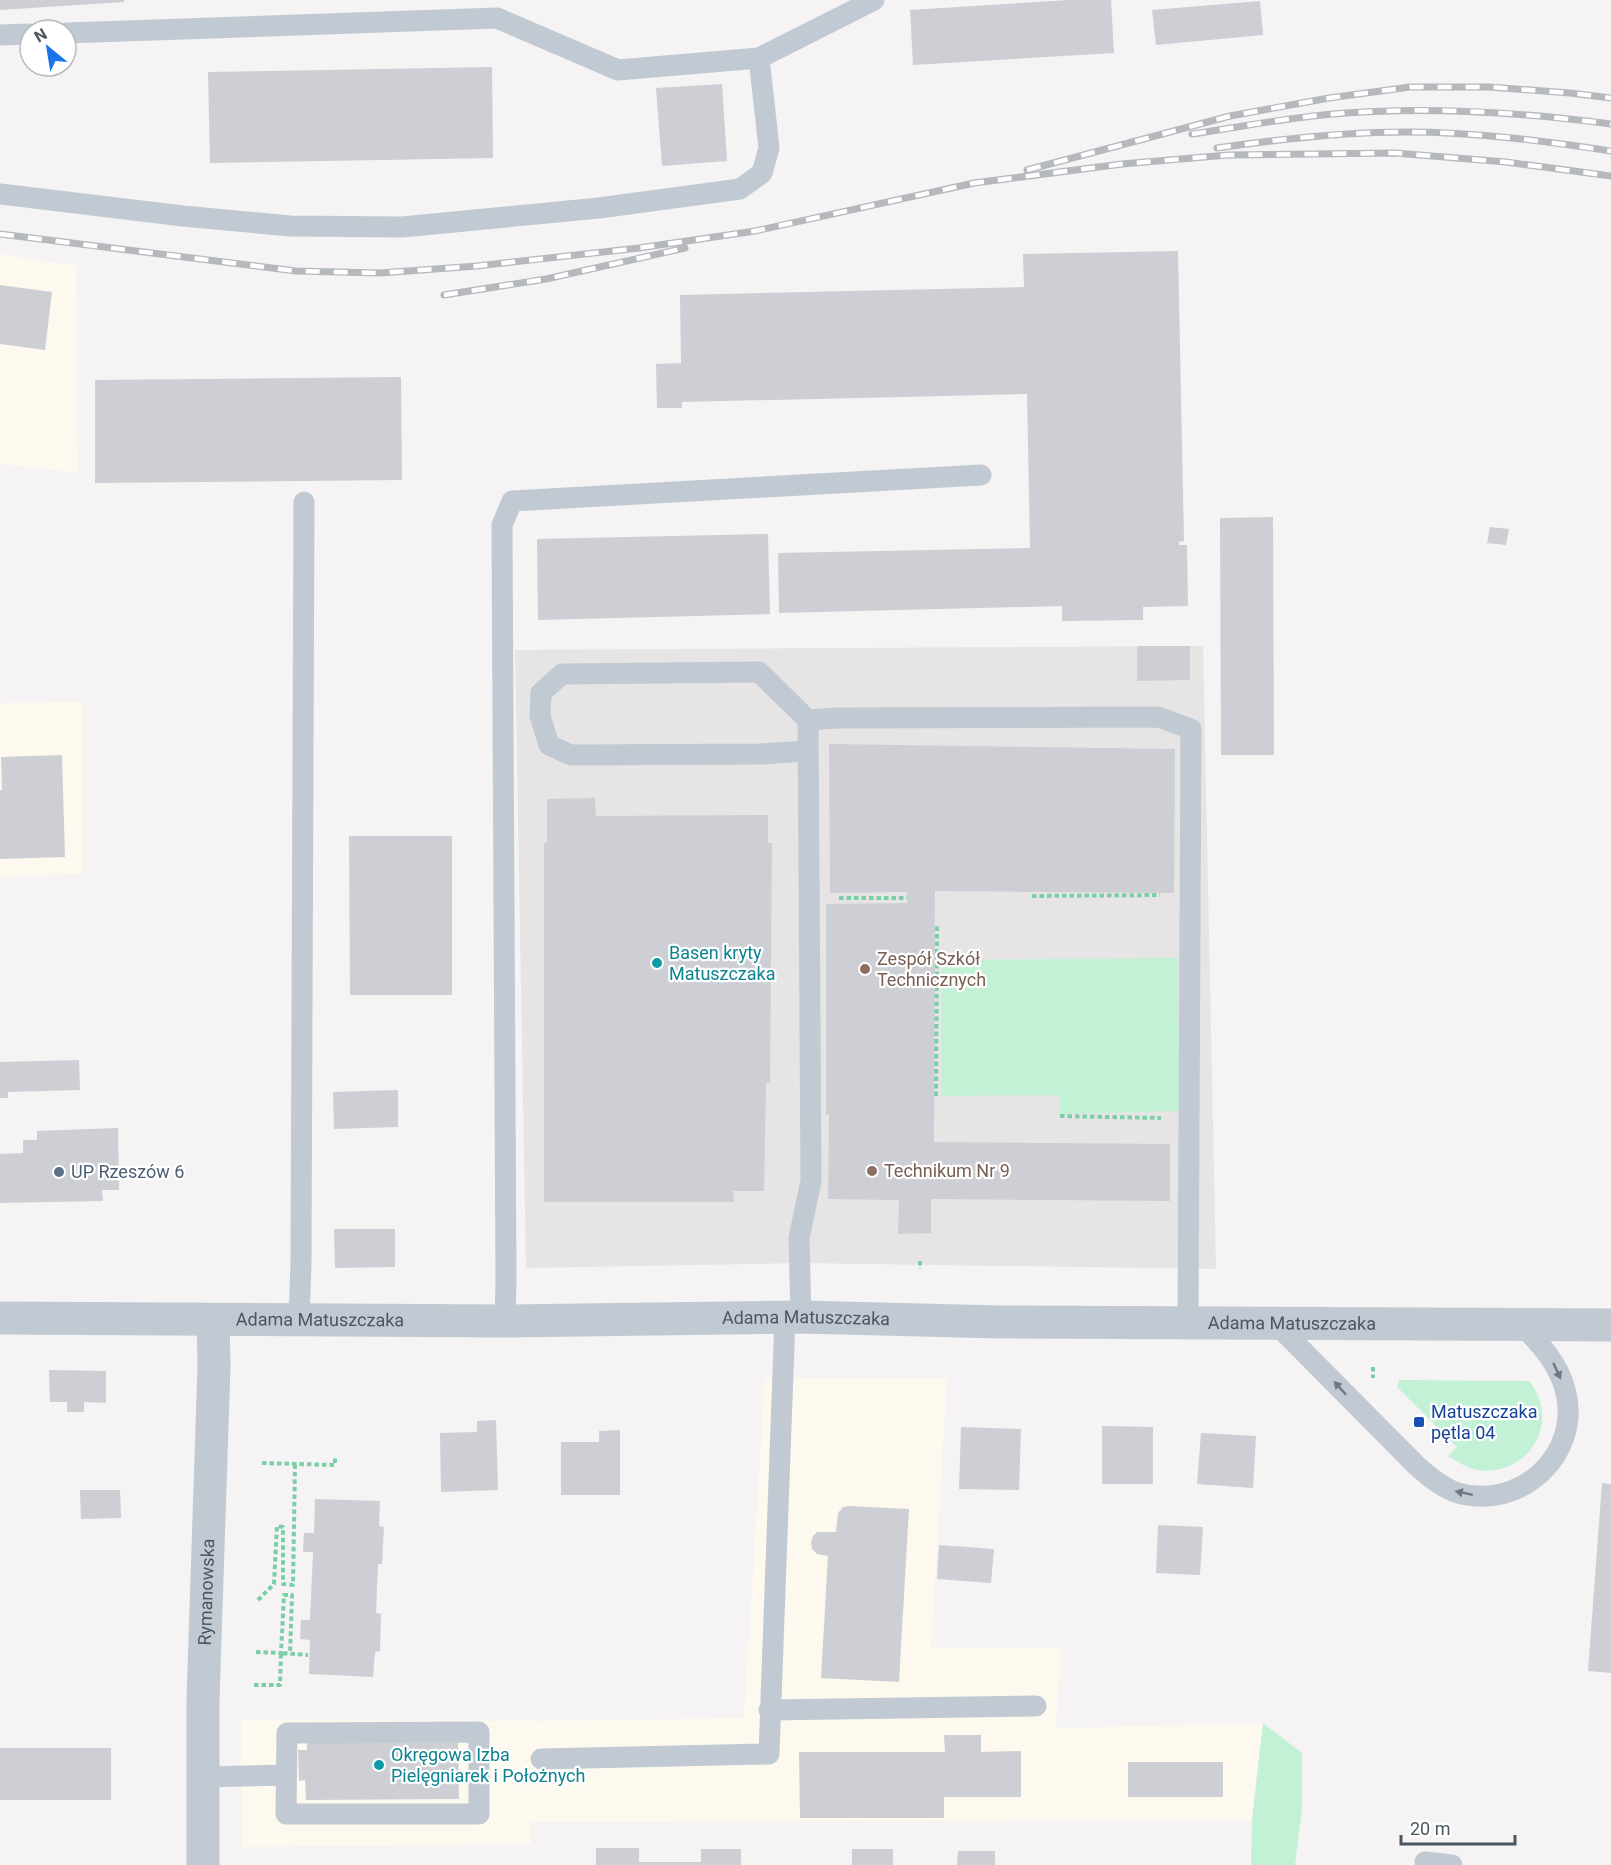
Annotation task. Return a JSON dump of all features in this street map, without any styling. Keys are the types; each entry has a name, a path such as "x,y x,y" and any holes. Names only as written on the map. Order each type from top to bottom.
{"street":[{"name":"Adama Matuszczaka","path":"0,1318 505,1322 793,1318 988,1322 1611,1325"},
{"name":"Rymanowska","path":"203,1865 203,1700 214,1366 213,1320"}],"lane":[{"path":"78,33 497,18 618,70 759,58 874,0"},
{"path":"0,35 18,34"},
{"path":"0,194 183,216 291,226 402,227 599,208 740,189 762,174 769,148 759,58"},
{"path":"505,1322 502,525 512,501 981,475"},
{"path":"299,1320 304,502"},
{"path":"541,1759 769,1754 769,1710 793,1318 799,1238 811,1181 808,720 759,672 562,674 541,693 540,716 549,745 571,755 760,754 808,751"},
{"path":"808,720 1158,717 1191,729 1188,1323"},
{"path":"1276,1324 1416,1465 1435,1481 1457,1492 1477,1496 1501,1494 1520,1487 1538,1476 1552,1462 1568,1426 1565,1388 1555,1365 1545,1349 1522,1325"},
{"path":"769,1710 1036,1706"},
{"path":"479,1732 480,1814 286,1814 286,1774 287,1733 479,1732"},
{"path":"203,1777 286,1774"},
{"path":"1425,1862 1452,1865"}],"path":[{"path":"1032,896 1190,895"},
{"path":"809,898 907,898"},
{"path":"936,1096 937,926"},
{"path":"1060,1116 1172,1119"},
{"path":"920,1261 920,1269"},
{"path":"262,1463 334,1465 335,1457"},
{"path":"258,1600 274,1584 276,1526 283,1527 283,1584 293,1584 295,1464"},
{"path":"254,1685 280,1685 284,1595 292,1595 290,1654"},
{"path":"256,1652 308,1655"}],"shaded area":[{"path":"0,254 76,266 77,473 0,464"},
{"name":"Zespół Szkół Technicznych","path":"1203,646 1216,1269 799,1263 526,1268 515,650"},
{"path":"83,702 83,874 0,877 0,703"},
{"path":"765,1378 947,1378 931,1648 1061,1648 1056,1728 1263,1723 1251,1820 531,1822 531,1844 242,1847 241,1720 533,1721 744,1718"}],"green space":[{"path":"1178,958 1179,1111 1059,1114 1060,1095 941,1096 942,960"},
{"path":"1399,1380 1529,1381 1539,1398 1542,1415 1540,1431 1533,1446 1522,1458 1508,1466 1491,1470 1473,1469 1448,1456 1457,1447 1397,1387"},
{"path":"1263,1723 1302,1753 1302,1809 1295,1865 1251,1865 1252,1820"}],"building":[{"path":"0,0 124,0 124,2 0,10"},
{"path":"1069,0 1111,0 1114,53 913,65 910,10"},
{"path":"1260,1 1263,35 1156,45 1152,10"},
{"path":"492,67 493,158 210,163 208,72"},
{"path":"722,84 727,161 662,166 656,88"},
{"path":"1178,251 1184,541 1179,542 1179,545 1187,545 1188,606 1143,607 1143,620 1062,621 1062,606 779,613 778,553 1030,548 1027,394 682,402 682,408 657,408 656,364 681,363 680,295 1024,287 1023,254"},
{"path":"0,285 52,292 45,350 0,344"},
{"path":"401,377 402,480 95,483 95,380"},
{"path":"1273,517 1274,755 1221,755 1220,518"},
{"path":"1490,527 1509,529 1506,545 1487,543"},
{"path":"768,534 770,614 538,620 537,539"},
{"path":"1137,646 1190,646 1190,680 1137,681"},
{"path":"829,744 1175,749 1174,893 935,891 934,1142 1170,1144 1170,1201 931,1199 931,1233 898,1234 899,1200 828,1199 826,904 907,903 907,892 830,893"},
{"path":"62,755 65,857 0,859 1,757"},
{"name":"Basen kryty Matuszczaka","path":"595,798 596,816 768,815 768,843 772,843 770,1083 766,1083 764,1191 733,1191 734,1202 544,1202 544,843 547,843 547,799"},
{"path":"349,836 452,836 452,995 350,995"},
{"path":"79,1060 80,1090 8,1092 8,1098 0,1098 0,1062"},
{"path":"398,1090 398,1127 334,1129 333,1092"},
{"name":"UP Rzeszów 6","path":"118,1128 119,1190 102,1190 103,1201 0,1203 0,1154 23,1153 23,1140 37,1140 37,1131"},
{"path":"334,1229 395,1229 395,1267 335,1268"},
{"path":"49,1370 106,1371 106,1403 84,1402 84,1412 67,1412 67,1402 50,1402"},
{"path":"496,1420 498,1490 441,1492 440,1433 477,1432 477,1421"},
{"path":"1102,1426 1153,1427 1153,1484 1102,1484"},
{"path":"961,1427 1021,1429 1019,1490 959,1489"},
{"path":"620,1430 620,1495 561,1495 561,1442 599,1442 599,1431"},
{"path":"1201,1433 1256,1436 1253,1488 1197,1484"},
{"path":"1602,1483 1611,1484 1611,1673 1588,1671"},
{"path":"80,1490 120,1490 121,1518 81,1519"},
{"path":"315,1499 380,1501 379,1526 384,1527 382,1564 378,1564 376,1613 381,1614 380,1651 375,1652 373,1677 309,1674 310,1640 300,1639 301,1620 310,1620 313,1552 303,1552 304,1533 314,1533"},
{"path":"843,1507 909,1509 899,1682 821,1678 828,1556 817,1554 812,1549 811,1542 817,1532 836,1532 838,1513"},
{"path":"1158,1525 1203,1527 1200,1575 1156,1573"},
{"path":"939,1545 994,1549 991,1583 937,1579"},
{"name":"Okręgowa Izba Pielęgniarek i Położnych","path":"458,1733 459,1799 306,1800 305,1780 299,1781 298,1750 307,1750 307,1734"},
{"path":"944,1735 981,1735 981,1752 1021,1751 1021,1797 944,1797 944,1818 800,1818 799,1752 945,1752"},
{"path":"0,1748 111,1748 111,1800 0,1800"},
{"path":"1128,1762 1223,1762 1223,1797 1128,1797"},
{"path":"596,1848 639,1848 639,1862 701,1862 701,1849 741,1849 741,1865 596,1865"},
{"path":"852,1849 893,1849 893,1865 852,1865"},
{"path":"958,1851 995,1851 995,1865 957,1865"}],"railway":[{"path":"1027,170 1230,116 1329,98 1410,87 1489,87 1611,98"},
{"path":"1192,134 1280,120 1402,110 1507,113 1611,124"},
{"path":"1217,148 1312,137 1407,132 1509,138 1611,151"},
{"path":"0,234 296,271 380,273 477,266 639,248 755,231 974,183 1122,164 1228,155 1395,153 1506,162 1611,176"},
{"path":"444,295 546,279 685,248"}],"place":[{"name":"Basen kryty Matuszczaka","path":"657,963"},
{"name":"Zespół Szkół Technicznych","path":"865,969"},
{"name":"Technikum Nr 9","path":"872,1171"},
{"name":"UP Rzeszów 6","path":"59,1172"},
{"name":"Matuszczaka pętla 04","path":"1419,1422"},
{"name":"Okręgowa Izba Pielęgniarek i Położnych","path":"379,1765"}]}
